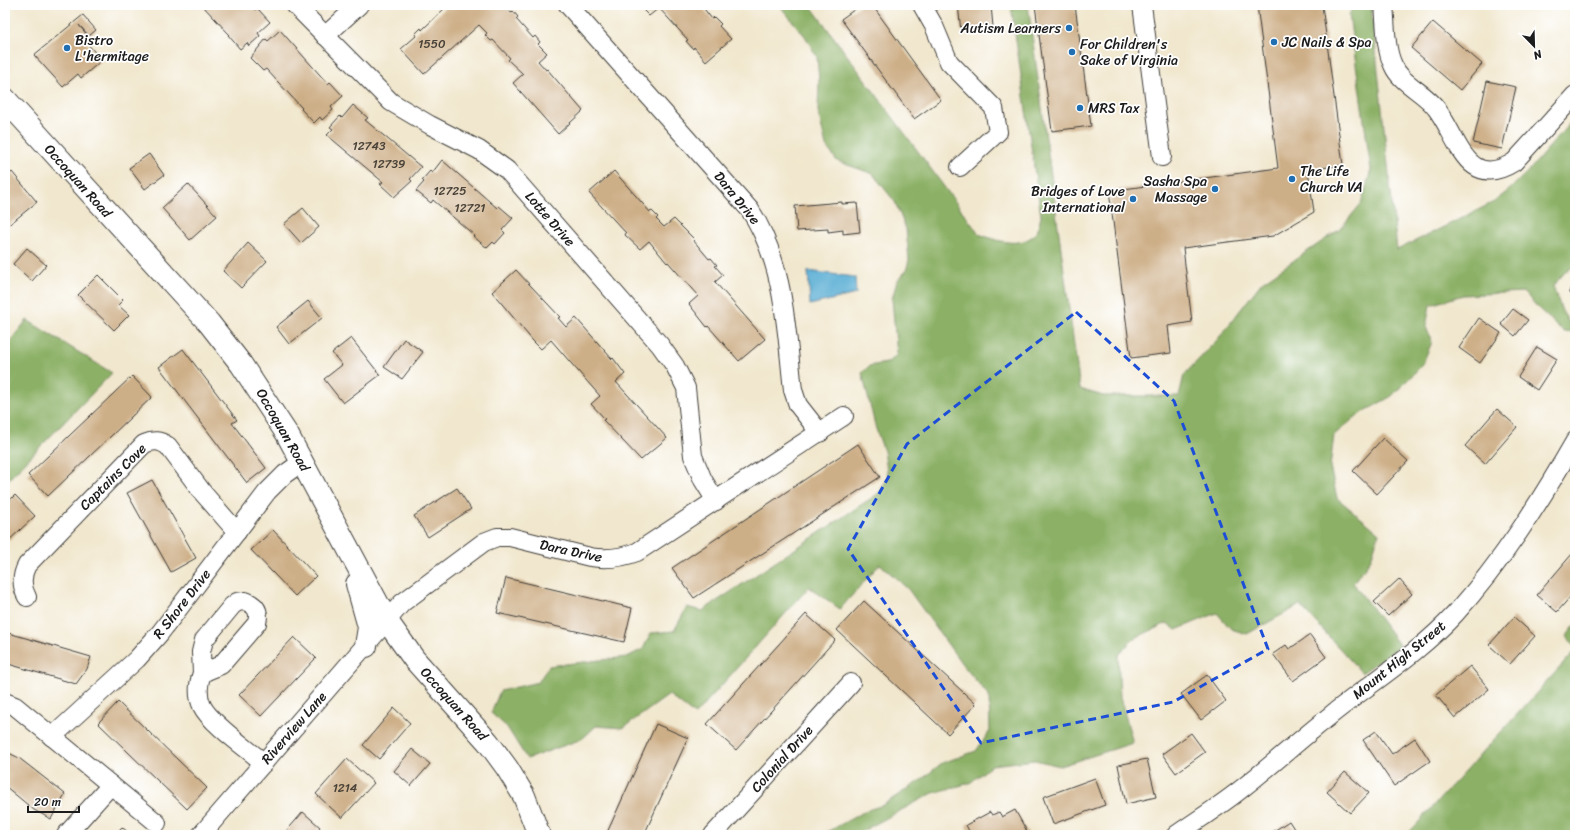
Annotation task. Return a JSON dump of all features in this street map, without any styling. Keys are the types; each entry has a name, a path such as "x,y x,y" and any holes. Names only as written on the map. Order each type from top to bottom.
{"street":[{"name":"Lotte Drive","path":"295,5 391,102 430,126 479,150 507,170 660,345 675,366 686,388 693,456 703,480 716,501"},
{"path":"325,36 359,5"},
{"name":"Dara Drive","path":"568,5 750,210 761,226 781,287 792,390 798,405 820,433"},
{"path":"922,5 934,26 949,62 994,108 998,132 960,167"},
{"path":"1142,5 1162,157"},
{"path":"1384,5 1390,57 1393,67 1401,77 1424,94 1436,108 1467,160 1476,168 1489,171 1502,169 1514,162 1575,95"},
{"name":"Occoquan Road","path":"5,99 209,323 266,398 387,620 414,659 488,742 507,768 521,791 539,835"},
{"name":"Dara Drive","path":"387,620 402,603 484,542 496,537 510,537 600,559 621,558 637,552 844,416"},
{"name":"Captains Cove","path":"28,597 22,582 23,572 27,565 144,444 152,440 161,441 168,446 203,493 237,532"},
{"name":"Mount High Street","path":"1176,835 1244,787 1330,715 1430,638 1454,615 1481,585 1519,531 1547,489 1575,441"},
{"name":"R Shore Drive","path":"52,737 141,654 160,633 267,492 285,474 302,462"},
{"path":"344,539 368,619 369,627 366,646"},
{"name":"Riverview Lane","path":"201,835 387,620"},
{"path":"202,673 199,682 199,695 202,707 210,717 264,763"},
{"name":"Colonial Drive","path":"712,835 851,683"},
{"path":"5,702 15,706 157,823"},
{"path":"66,835 111,785"}],"highlighted area":[{"path":"1076,312 1174,401 1268,649 1173,702 981,743 848,549 907,444"}],"green space":[{"path":"779,5 810,5 979,234 1002,241 1018,242 1032,237 1037,231 1041,216 1011,5 1028,5 1080,389 1103,396 1179,396 1184,375 1218,339 1262,282 1339,230 1361,204 1371,170 1349,15 1354,5 1371,5 1397,250 1494,202 1509,190 1532,167 1575,117 1575,266 1566,271 1553,286 1562,311 1574,331 1564,332 1539,309 1524,292 1463,295 1430,305 1426,327 1432,342 1422,365 1392,396 1358,415 1334,435 1330,467 1337,498 1379,533 1371,559 1353,583 1400,646 1362,673 1300,605 1247,634 1231,629 1217,613 1176,630 1167,623 1133,639 1118,656 1120,697 1133,743 1060,766 1035,760 992,765 970,783 933,793 855,835 822,835 865,811 883,805 921,780 942,763 976,751 990,731 989,696 962,664 908,589 880,564 840,609 809,587 695,715 669,695 623,728 596,726 582,739 527,759 507,727 491,713 500,691 538,682 549,666 627,657 643,649 651,633 674,631 687,607 702,611 879,493 888,477 884,451 876,429 862,373 869,366 887,363 897,355 892,299 897,281 906,271 909,260 906,229 895,202 873,174 837,161 826,146 818,111 819,80 817,57 805,36"},
{"path":"27,320 112,373 5,483 5,347"},
{"path":"1575,625 1575,645 1566,637"},
{"path":"1575,651 1575,835 1406,835 1416,825"}],"water":[{"path":"808,271 855,277 856,294 810,305"}],"building":[{"path":"202,5 250,5 255,10 257,8 270,22 258,33 260,36 249,46 247,43 240,49 228,35 229,34"},
{"path":"504,5 511,13 513,11 518,17 516,19 533,38 535,36 540,42 538,44 547,53 538,61 546,70 547,69 583,111 558,134 513,83 523,74 508,60 510,58 493,40 491,41 485,35 487,33 479,25 424,74 401,49 416,36 415,34 421,28 422,30 447,6"},
{"path":"638,5 701,5 712,19 714,17 721,24 719,26 731,39 706,61 694,47 693,49 686,41 688,40 659,8 649,16"},
{"path":"861,5 872,5 941,100 914,119 841,19"},
{"path":"958,5 991,5 993,27 961,31"},
{"path":"1035,5 1075,5 1091,126 1052,131"},
{"path":"1257,5 1322,5 1343,165 1308,170 1314,212 1273,236 1183,248 1192,322 1168,326 1171,353 1131,358 1109,191 1278,168"},
{"name":"Bistro L'hermitage","path":"83,15 96,30 89,36 79,25 88,36 84,40 102,60 81,78 78,74 63,87 34,55"},
{"path":"1433,22 1482,64 1460,90 1411,48"},
{"path":"280,30 328,84 330,82 343,96 331,107 333,110 322,120 320,117 314,123 266,69 263,71 250,58 266,39 268,41"},
{"path":"1487,81 1516,87 1502,149 1473,143"},
{"path":"353,105 368,118 365,120 421,167 410,179 412,181 394,197 380,184 383,182 327,135 333,129 330,127 340,116 342,118"},
{"path":"149,154 164,175 145,189 129,168"},
{"path":"442,160 497,208 499,206 513,218 502,230 505,233 495,244 493,242 487,248 433,200 431,203 416,191 424,182 422,180 430,171 432,173"},
{"path":"614,171 650,212 652,211 658,217 656,219 664,227 674,219 694,239 693,240 709,259 711,258 717,265 715,266 723,275 715,282 765,339 739,361 708,326 707,327 689,304 698,296 668,262 667,263 649,241 640,249 625,235 626,233 589,193"},
{"path":"12,172 37,202 5,228 5,178"},
{"path":"188,184 217,216 190,240 162,208"},
{"path":"842,202 842,204 857,203 860,232 843,234 843,230 828,232 828,229 797,231 795,206"},
{"path":"303,208 319,227 301,243 284,224"},
{"path":"248,243 267,261 241,288 223,271"},
{"path":"27,248 46,265 32,281 13,264"},
{"path":"516,270 560,317 558,318 566,327 576,318 612,359 613,358 625,374 616,382 667,438 641,460 603,420 605,419 591,404 600,396 551,340 541,349 492,292"},
{"path":"98,275 123,300 118,305 129,315 114,330 78,295"},
{"path":"1575,287 1575,301 1569,291"},
{"path":"308,301 322,318 289,344 276,327"},
{"path":"1513,309 1528,320 1515,336 1501,324"},
{"path":"1479,318 1501,333 1480,363 1459,348"},
{"path":"351,338 380,375 343,403 324,379 342,365 332,353"},
{"path":"404,339 423,352 402,379 384,367"},
{"path":"1537,347 1557,359 1537,390 1518,377"},
{"path":"183,349 237,420 232,423 266,468 247,483 159,367"},
{"path":"132,376 152,397 48,496 28,475"},
{"path":"1497,409 1517,427 1485,464 1465,446"},
{"path":"1383,438 1408,461 1377,494 1353,471"},
{"path":"858,444 880,477 694,598 672,568"},
{"path":"152,480 196,558 171,572 127,493"},
{"path":"457,488 471,509 428,537 414,516"},
{"path":"15,495 35,516 5,544 5,505"},
{"path":"273,530 316,576 295,596 251,550"},
{"path":"1572,554 1575,557 1575,597 1572,595 1557,612 1537,595"},
{"path":"506,578 632,608 624,642 497,613"},
{"path":"1399,579 1412,594 1388,616 1374,602"},
{"path":"864,601 976,704 948,734 837,630"},
{"path":"806,614 835,640 736,750 707,724"},
{"path":"1514,617 1535,636 1510,664 1489,645"},
{"path":"5,632 91,657 87,669 76,684 5,663"},
{"path":"1310,635 1326,657 1293,681 1273,654 1286,645 1289,649"},
{"path":"294,637 316,658 261,716 239,695"},
{"path":"1470,666 1489,689 1455,718 1436,695"},
{"path":"1207,675 1226,701 1201,720 1181,694"},
{"path":"118,702 207,788 187,809 98,723"},
{"path":"394,708 410,723 379,759 363,745"},
{"path":"656,724 688,738 644,835 606,835"},
{"path":"1376,731 1392,754 1415,738 1430,761 1394,786 1363,740"},
{"path":"1191,733 1205,752 1176,773 1162,754"},
{"path":"412,749 430,764 411,786 394,771"},
{"path":"5,751 19,758 65,794 51,819 34,810 5,786"},
{"path":"347,759 374,783 342,818 316,794"},
{"path":"1147,759 1156,797 1126,804 1118,765"},
{"path":"1345,772 1369,793 1350,813 1327,792"},
{"path":"1095,778 1105,805 1053,824 1043,797"},
{"path":"1015,810 1029,835 971,835 966,825 990,812 992,815 999,812 1002,817"},
{"path":"303,812 320,827 314,835 283,835"},
{"path":"1289,821 1298,835 1268,835"},
{"path":"122,827 131,835 114,835"}],"place":[{"name":"Autism Learners","path":"1069,28"},
{"name":"JC Nails & Spa","path":"1274,42"},
{"name":"Bistro L'hermitage","path":"67,48"},
{"name":"For Children's Sake of Virginia","path":"1072,52"},
{"name":"MRS Tax","path":"1080,108"},
{"name":"The Life Church VA","path":"1292,179"},
{"name":"Sasha Spa Massage","path":"1215,189"},
{"name":"Bridges of Love International","path":"1133,199"}]}
